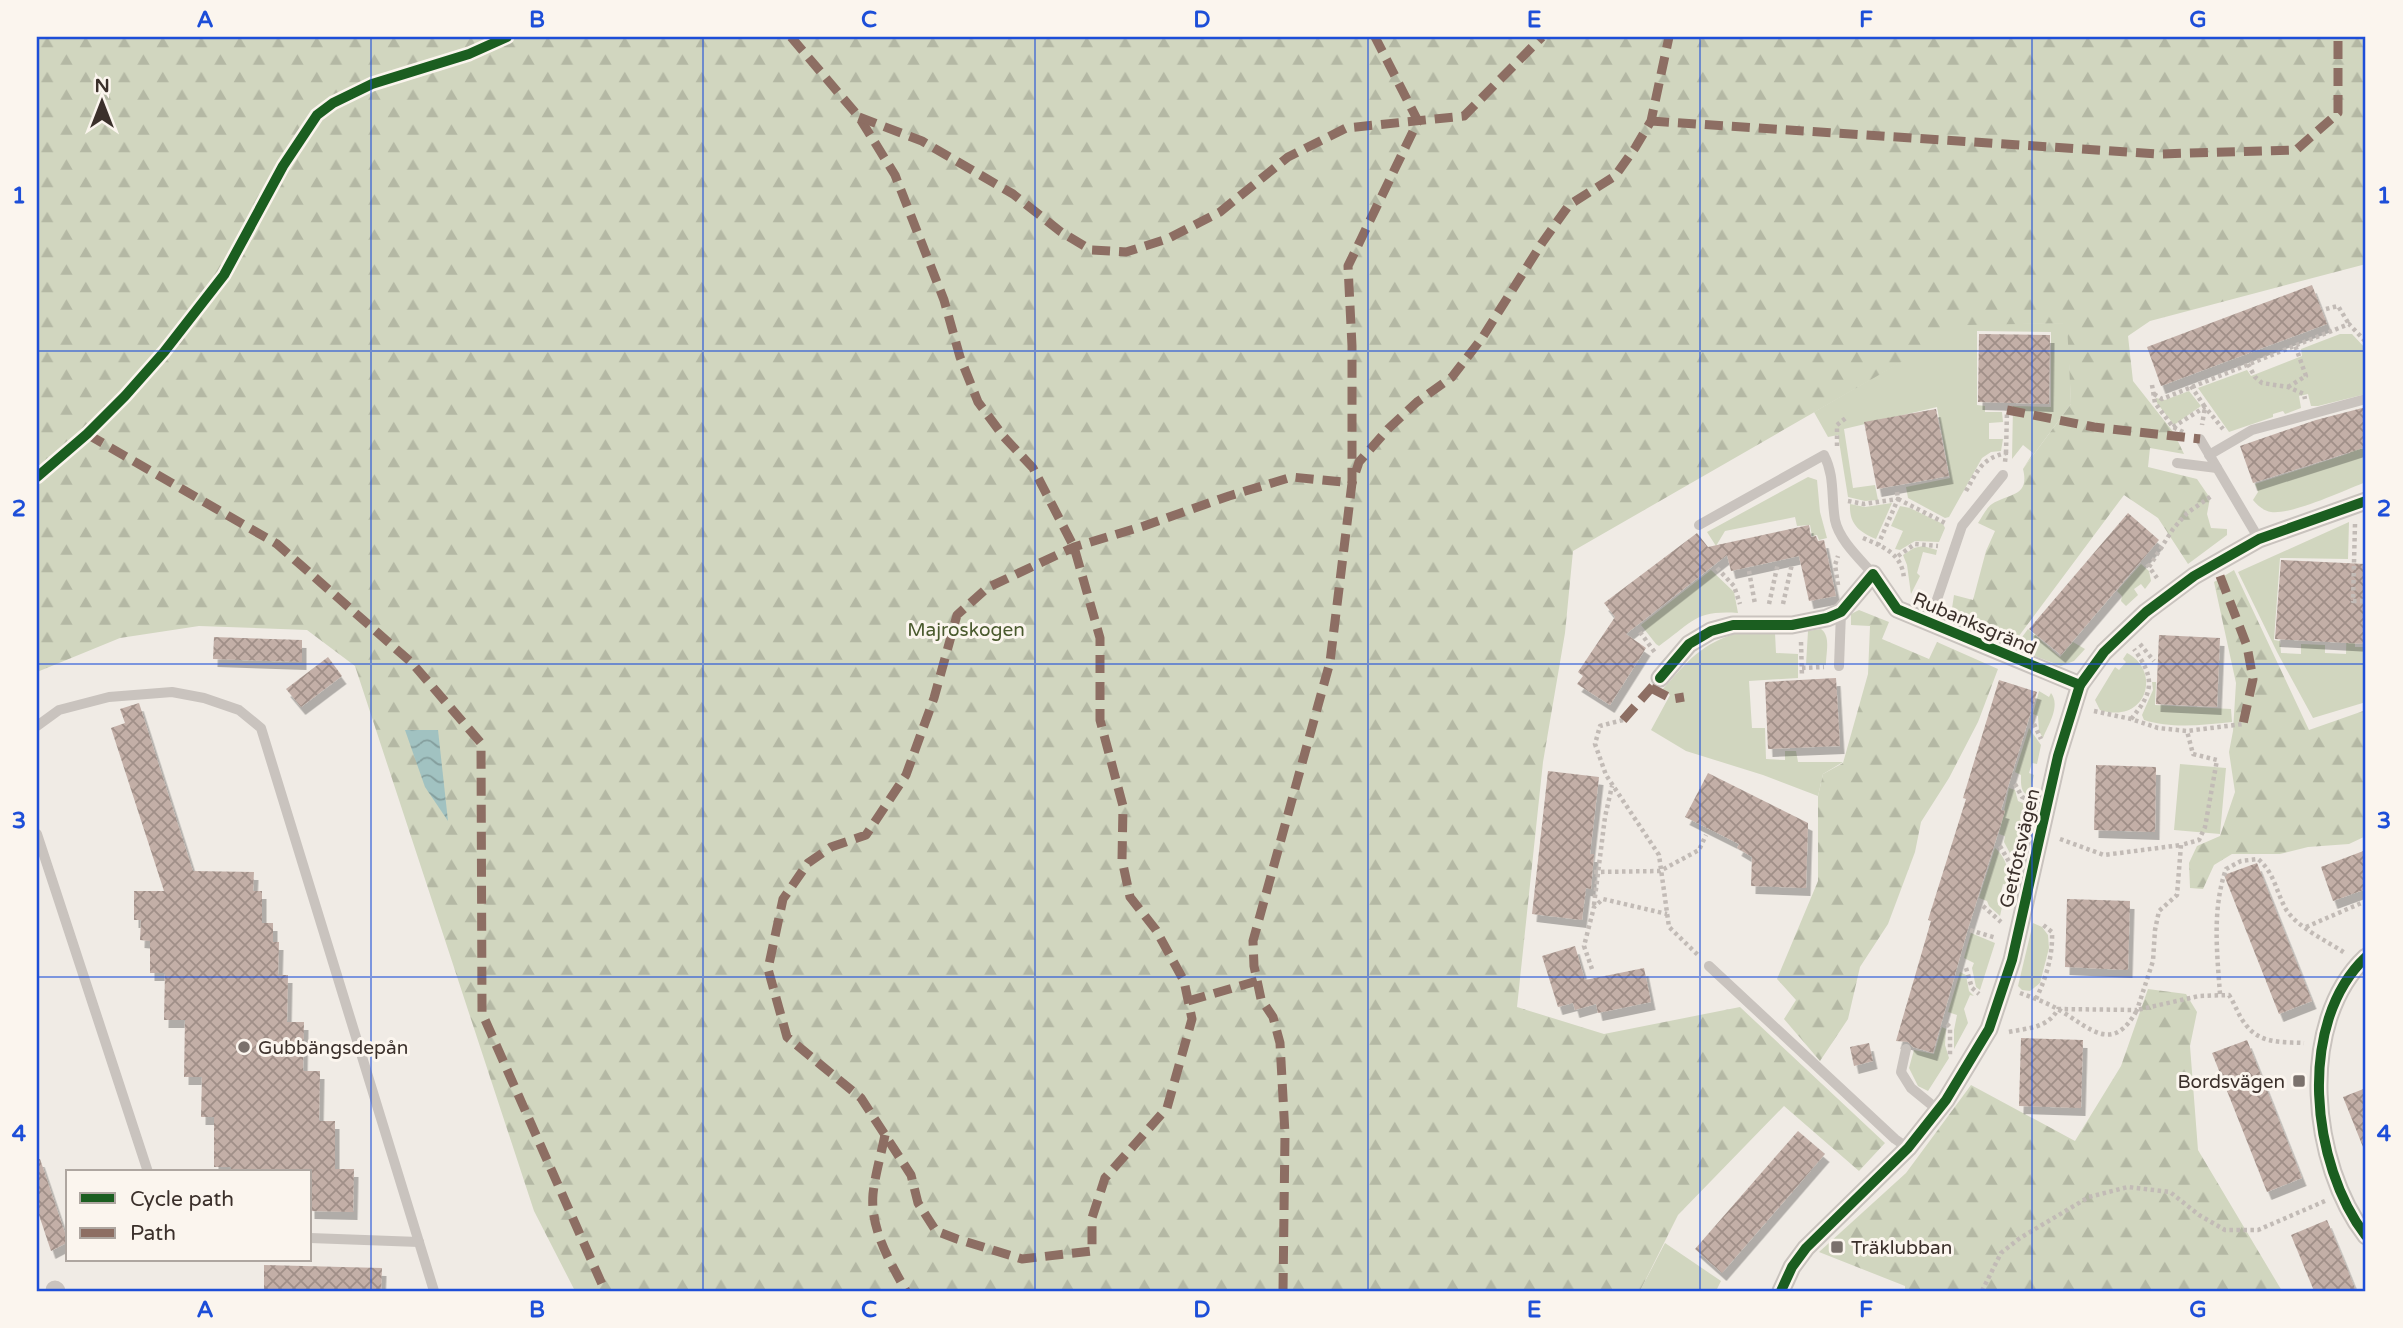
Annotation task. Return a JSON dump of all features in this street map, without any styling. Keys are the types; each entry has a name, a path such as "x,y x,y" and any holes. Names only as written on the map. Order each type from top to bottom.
{"street":[{"name":"Getfotsvägen","path":"1781,1291 1792,1267 1806,1248 1908,1148 1938,1110 1989,1029 1995,985 2012,960 2058,756 2080,685 2104,652 2146,611 2194,576 2259,540 2361,509"},
{"name":"Rubanksgränd","path":"1873,574 1897,609 2080,685"},
{"path":"1660,678 1689,644 1711,631 1733,625 1801,623 1841,612 1873,574"},
{"path":"2363,960 2346,979 2335,999 2327,1023 2320,1093 2329,1159 2341,1194 2366,1236"}],"lane":[{"path":"2209,455 2252,430 2366,399"},
{"path":"2200,439 2259,540"},
{"path":"1699,525 1824,455 1834,486 1836,522 1847,543 1873,574"},
{"path":"2177,463 2217,468"},
{"name":"Rubanksgränd","path":"1929,623 1962,526 2003,475"},
{"path":"1839,666 1841,612"},
{"path":"37,726 59,710 109,697 172,692 204,698 239,710 261,728 434,1291"},
{"path":"37,834 147,1170"},
{"path":"1709,966 1895,1139 1908,1148"},
{"path":"1906,1049 1901,1072 1911,1088 1938,1110"},
{"path":"312,1238 419,1242"}],"path":[{"path":"2326,309 2338,306 2349,324 2366,342"},
{"path":"2154,394 2162,398 2349,324"},
{"path":"2288,387 2305,376 2295,345"},
{"path":"2248,364 2262,383 2288,387 2304,394"},
{"path":"2152,385 2155,403 2173,427 2200,439"},
{"path":"2191,386 2228,435 2229,443"},
{"path":"2173,427 2205,407"},
{"path":"2006,453 2007,410"},
{"path":"1838,450 1836,425 1847,417"},
{"path":"1878,545 1898,499 1897,492"},
{"path":"2161,585 2148,566 2187,513 2213,495"},
{"path":"1846,511 1845,501 1864,504 1898,499 1948,524"},
{"path":"2361,509 2353,601 2366,601"},
{"path":"1853,531 1898,556 1904,583"},
{"path":"1898,556 1915,544 1941,546"},
{"path":"1762,625 1777,563"},
{"path":"1762,625 1791,564"},
{"path":"1717,568 1734,586 1762,625"},
{"path":"1749,571 1762,625"},
{"path":"1801,623 1802,677"},
{"path":"2135,638 2154,661"},
{"path":"2130,644 2146,665 2150,679 2145,702 2131,719"},
{"path":"2086,710 2187,731 2243,724"},
{"path":"1623,720 1600,726 1595,744 1606,775 1658,855 1669,927 1709,966"},
{"path":"2034,724 2042,742"},
{"path":"2041,832 2104,855 2182,845 2199,840 2205,827 2217,760 2193,754 2187,731"},
{"path":"2015,784 2022,797 2031,800 2028,810"},
{"path":"1592,969 1584,946 1594,907 1596,872 1612,785"},
{"path":"1596,872 1660,871 1699,850 1706,835"},
{"path":"1979,1003 1982,996 1995,985 2059,1009 2091,1032 2109,1035 2120,1032 2130,1023 2137,1010 2153,961 2159,911 2177,895 2182,845"},
{"path":"2000,846 2014,871 2017,861"},
{"path":"2220,994 2216,933 2220,885 2226,869 2241,861 2258,859 2269,867 2288,911 2305,927 2363,960"},
{"path":"1594,907 1603,899 1667,914"},
{"path":"2305,927 2366,901"},
{"path":"1983,906 2003,923"},
{"path":"1996,947 2006,909"},
{"path":"2032,917 2052,932 2053,947 2045,981 2036,999"},
{"path":"1970,930 1999,939"},
{"path":"1966,968 1972,988 1982,996"},
{"path":"2059,1009 2137,1010 2199,996 2229,995 2246,1025 2261,1038 2276,1042 2323,1043"},
{"path":"2005,1032 2045,1024 2059,1009"},
{"path":"1947,1024 1950,1027 1948,1046"},
{"path":"1949,1065 1959,1046"},
{"path":"1982,1291 2001,1253 2020,1238 2090,1197 2128,1187 2170,1192 2199,1215 2225,1230 2258,1230 2341,1194"}],"green space":[{"name":"Majroskogen","path":"37,37 2366,37 2366,264 2150,321 2128,336 2133,381 2174,433 2184,454 2150,448 2148,467 2197,479 2210,498 2207,514 2211,528 2227,529 2227,535 2188,564 2158,518 2124,495 2010,648 1952,623 1954,595 1973,600 1986,551 1995,531 1978,523 1990,505 2021,489 2024,485 2023,469 2071,404 2067,323 1966,325 1573,551 1565,633 1543,762 1517,1007 1604,1034 1740,1007 1885,1143 1859,1171 1784,1106 1678,1215 1640,1291 575,1291 534,1211 355,666 307,630 199,626 120,638 37,672"},
{"path":"2068,323 2071,404 2023,469 2033,453 2023,445 2012,459 2013,406 2051,407 2051,332 1977,331 1977,405 1985,406 1985,412 2002,412 2003,422 1989,423 1989,439 2003,439 2001,451 1991,452 1982,458 1949,517 1945,518 1908,498 1906,487 1950,478 1937,407 1844,429 1853,488 1875,485 1878,500 1865,501 1848,497 1838,435 1828,437 1814,412 1966,324"},
{"path":"2340,334 2352,334 2366,349 2366,394 2318,406 2311,406 2308,394 2299,396 2301,408 2285,414 2283,411 2273,414 2273,417 2229,432 2198,388 2247,370 2251,376 2302,356 2301,349"},
{"path":"2189,391 2201,406 2174,425 2156,398 2165,400"},
{"path":"2366,448 2366,482 2305,506 2280,512 2266,511 2253,500 2258,492 2255,484 2350,453 2350,450"},
{"path":"1808,477 1817,480 1820,512 1827,538 1819,540 1817,535 1812,536 1810,525 1797,526 1795,517 1725,531 1716,546 1707,532"},
{"path":"1892,503 1876,539 1860,530 1853,522 1850,504 1865,507"},
{"path":"1900,506 1943,524 1945,528 1939,542 1915,541 1900,550 1895,549 1903,531 1891,526"},
{"path":"2349,522 2348,559 2280,558 2274,640 2280,641 2281,653 2301,654 2301,644 2325,645 2325,653 2346,654 2347,615 2355,615 2355,647 2366,647 2366,702 2313,718 2238,572"},
{"path":"1923,546 1937,550 1936,555 1923,552 1917,573 1920,576 1911,594 1903,555"},
{"path":"2141,564 2149,571 2151,581 2145,589 2141,584 2134,589 2138,595 2126,606 2117,591"},
{"path":"1711,570 1734,592 1738,613 1702,616 1659,646 1656,644 1641,625"},
{"path":"2234,570 2309,730 2366,710 2366,836 2349,844 2308,847 2280,854 2232,854 2214,865 2203,889 2190,888 2189,863 2197,846 2220,836 2235,792 2229,752 2236,683 2214,582"},
{"path":"1859,610 1889,622 1882,639 1929,659 1937,642 1998,669 1978,722 1949,778 1921,822 1915,852 1888,924 1860,967 1848,1019 1820,1061 1784,1019 1796,1000 1777,979 1818,881 1818,796 1823,774 1843,763 1868,674 1870,626 1851,625 1851,614"},
{"path":"1821,629 1827,640 1826,665 1806,665 1808,631"},
{"path":"2028,629 2060,657 2073,642 2085,649 2074,661 2061,666 2014,648"},
{"path":"1740,632 1775,633 1776,653 1798,654 1798,678 1749,681 1752,728 1765,728 1766,759 1785,760 1785,751 1796,751 1798,762 1843,762 1823,774 1818,796 1763,775 1686,751 1651,730 1670,695 1662,690 1680,670 1705,648"},
{"path":"2127,653 2138,661 2144,672 2144,694 2129,710 2116,713 2100,710 2095,700 2115,667 2119,670 2126,662 2123,659"},
{"path":"2152,682 2156,682 2155,705 2231,709 2232,722 2177,725 2144,720 2142,715 2153,690"},
{"path":"2039,691 2049,697 2051,693 2055,704 2053,716 2043,738 2039,731 2038,716 2033,714"},
{"path":"2029,728 2041,745 2037,764 2032,763 2029,773 2034,775 2029,796 2021,785 2021,775 2015,772"},
{"path":"2180,764 2226,768 2220,834 2174,830"},
{"path":"2009,788 2015,790 2018,801 2027,805 2014,861 2004,842 2005,836 1999,834"},
{"path":"1995,848 2004,860 2009,875 2008,885 2003,884 1998,905 2002,907 2000,916 1987,901 1979,898"},
{"path":"2033,923 2042,927 2048,935 2049,948 2040,983 2030,991 2022,990 2018,986"},
{"path":"1971,933 1995,943 1980,990 1976,987 1972,968 1974,963 1964,958"},
{"path":"1960,972 1966,975 1969,991 1974,996 1970,995 1964,1009 1968,1023 1954,1049 1957,1015 1948,1012"},
{"path":"2148,989 2186,994 2197,1012 2190,1046 2198,1150 2282,1291 1905,1291 1905,1286 1819,1252 1906,1173 1971,1085 2075,1141 2121,1066"},
{"path":"1942,1027 1946,1029 1945,1045 1949,1058 1928,1091 1918,1086 1909,1068 1914,1050 1934,1054"},
{"path":"1665,1243 1721,1281 1716,1291 1640,1291"}],"water":[{"path":"405,730 438,730 448,821 425,787"}],"building":[{"path":"2312,285 2327,324 2161,386 2147,347"},
{"path":"1979,334 2050,335 2049,404 1978,402"},
{"path":"2366,407 2366,447 2253,483 2240,446 2316,420"},
{"path":"1936,409 1949,476 1877,489 1864,422"},
{"path":"2128,513 2159,540 2061,655 2029,629"},
{"path":"1809,525 1811,537 1816,536 1818,541 1824,540 1836,596 1809,601 1799,556 1731,571 1727,555 1626,634 1646,648 1610,705 1577,684 1583,676 1578,672 1615,617 1604,603 1697,533 1708,547"},
{"path":"2281,560 2366,564 2366,644 2275,639"},
{"path":"2159,635 2220,638 2217,707 2156,704"},
{"path":"214,637 302,640 302,662 213,659"},
{"path":"328,657 342,676 301,707 286,689"},
{"path":"1836,678 1840,746 1768,749 1765,682"},
{"path":"1999,680 2037,692 2001,810 2005,811 1933,1053 1913,1047 1908,1042 1896,1041 1931,921 1928,920 1966,799 1963,798"},
{"name":"Gubbängsdepån","path":"139,703 193,871 254,872 253,891 262,891 262,923 273,923 273,942 279,942 278,975 288,975 287,1022 304,1022 303,1071 320,1071 319,1121 335,1121 335,1169 354,1169 353,1212 312,1211 312,1170 231,1170 231,1167 214,1167 214,1117 201,1117 202,1077 184,1077 185,1020 164,1020 165,973 150,973 150,941 140,940 141,920 134,920 134,891 164,891 111,728 125,723 120,709"},
{"path":"2096,765 2156,767 2155,832 2094,830"},
{"path":"1548,771 1599,777 1590,854 1594,854 1591,889 1586,888 1582,920 1532,914"},
{"path":"1708,773 1808,823 1806,888 1751,886 1752,857 1737,848 1739,844 1685,817"},
{"path":"2366,850 2366,889 2333,901 2321,867"},
{"path":"2257,863 2312,1001 2279,1014 2224,875"},
{"path":"2067,899 2130,901 2128,970 2065,967"},
{"path":"1575,946 1585,980 1644,968 1651,1002 1598,1013 1596,1004 1575,1010 1573,1003 1558,1007 1542,956"},
{"path":"2021,1038 2083,1040 2081,1108 2019,1106"},
{"path":"2247,1040 2302,1178 2267,1192 2212,1053"},
{"path":"1869,1043 1873,1061 1854,1066 1850,1047"},
{"path":"2366,1088 2366,1151 2365,1152 2343,1097"},
{"path":"1798,1131 1825,1154 1722,1273 1695,1249"},
{"path":"37,1159 40,1159 66,1243 51,1251 37,1209"},
{"path":"2327,1220 2356,1291 2314,1291 2291,1235"},
{"path":"264,1265 382,1268 381,1291 264,1291"}],"marked path":[{"path":"791,37 859,117 895,175 944,300 960,357 978,402 1004,437 1033,468 1074,547 1100,638 1100,720 1123,806 1122,860 1130,897 1156,930 1184,981 1192,1019 1167,1108 1105,1178 1092,1218 1092,1251 1022,1259 936,1231 918,1203 911,1175 861,1098 787,1037 768,969 783,899 808,863 831,847 866,835 906,775 934,698 957,615 987,588 1074,547 1292,477 1352,483 1352,346 1348,266 1418,121 1375,37"},
{"path":"859,117 922,141 1013,194 1061,232 1091,250 1126,252 1167,239 1220,212 1288,157 1346,128 1464,116 1542,37"},
{"path":"1283,1291 1285,1134 1280,1043 1273,1017 1261,999 1254,966 1253,941 1330,662 1352,483 1359,462 1388,429 1417,402 1452,377 1482,338 1569,205 1615,176 1635,148 1651,121 1669,37"},
{"path":"1651,121 2159,154 2296,150 2338,113 2338,37"},
{"path":"2007,410 2094,427 2200,439"},
{"path":"87,434 277,544 412,663 481,743 482,1013 605,1291"},
{"path":"2220,576 2247,646 2253,679 2243,724"},
{"path":"1623,720 1660,678"},
{"path":"1651,688 1672,699 1684,697"},
{"path":"1188,1001 1257,981"},
{"path":"885,1135 874,1187 873,1207 882,1245 906,1291"}],"cycle path":[{"path":"37,477 87,434 125,396 164,352 224,275 283,166 317,115 333,103 372,84 469,54 507,37"},
{"path":"1781,1291 1792,1267 1806,1248 1908,1148 1946,1100 1989,1029 2012,960 2058,756 2080,685 2104,652 2146,612 2194,576 2259,539 2366,501"},
{"path":"1660,678 1689,644 1711,631 1733,625 1792,625 1827,618 1841,612 1873,574 1897,609 2080,685"},
{"path":"2366,957 2344,985 2329,1018 2321,1056 2319,1095 2323,1134 2333,1172 2347,1206 2366,1236"}],"place":[{"name":"Gubbängsdepån","path":"244,1047"},
{"name":"Bordsvägen","path":"2299,1081"},
{"name":"Träklubban","path":"1837,1247"}]}
